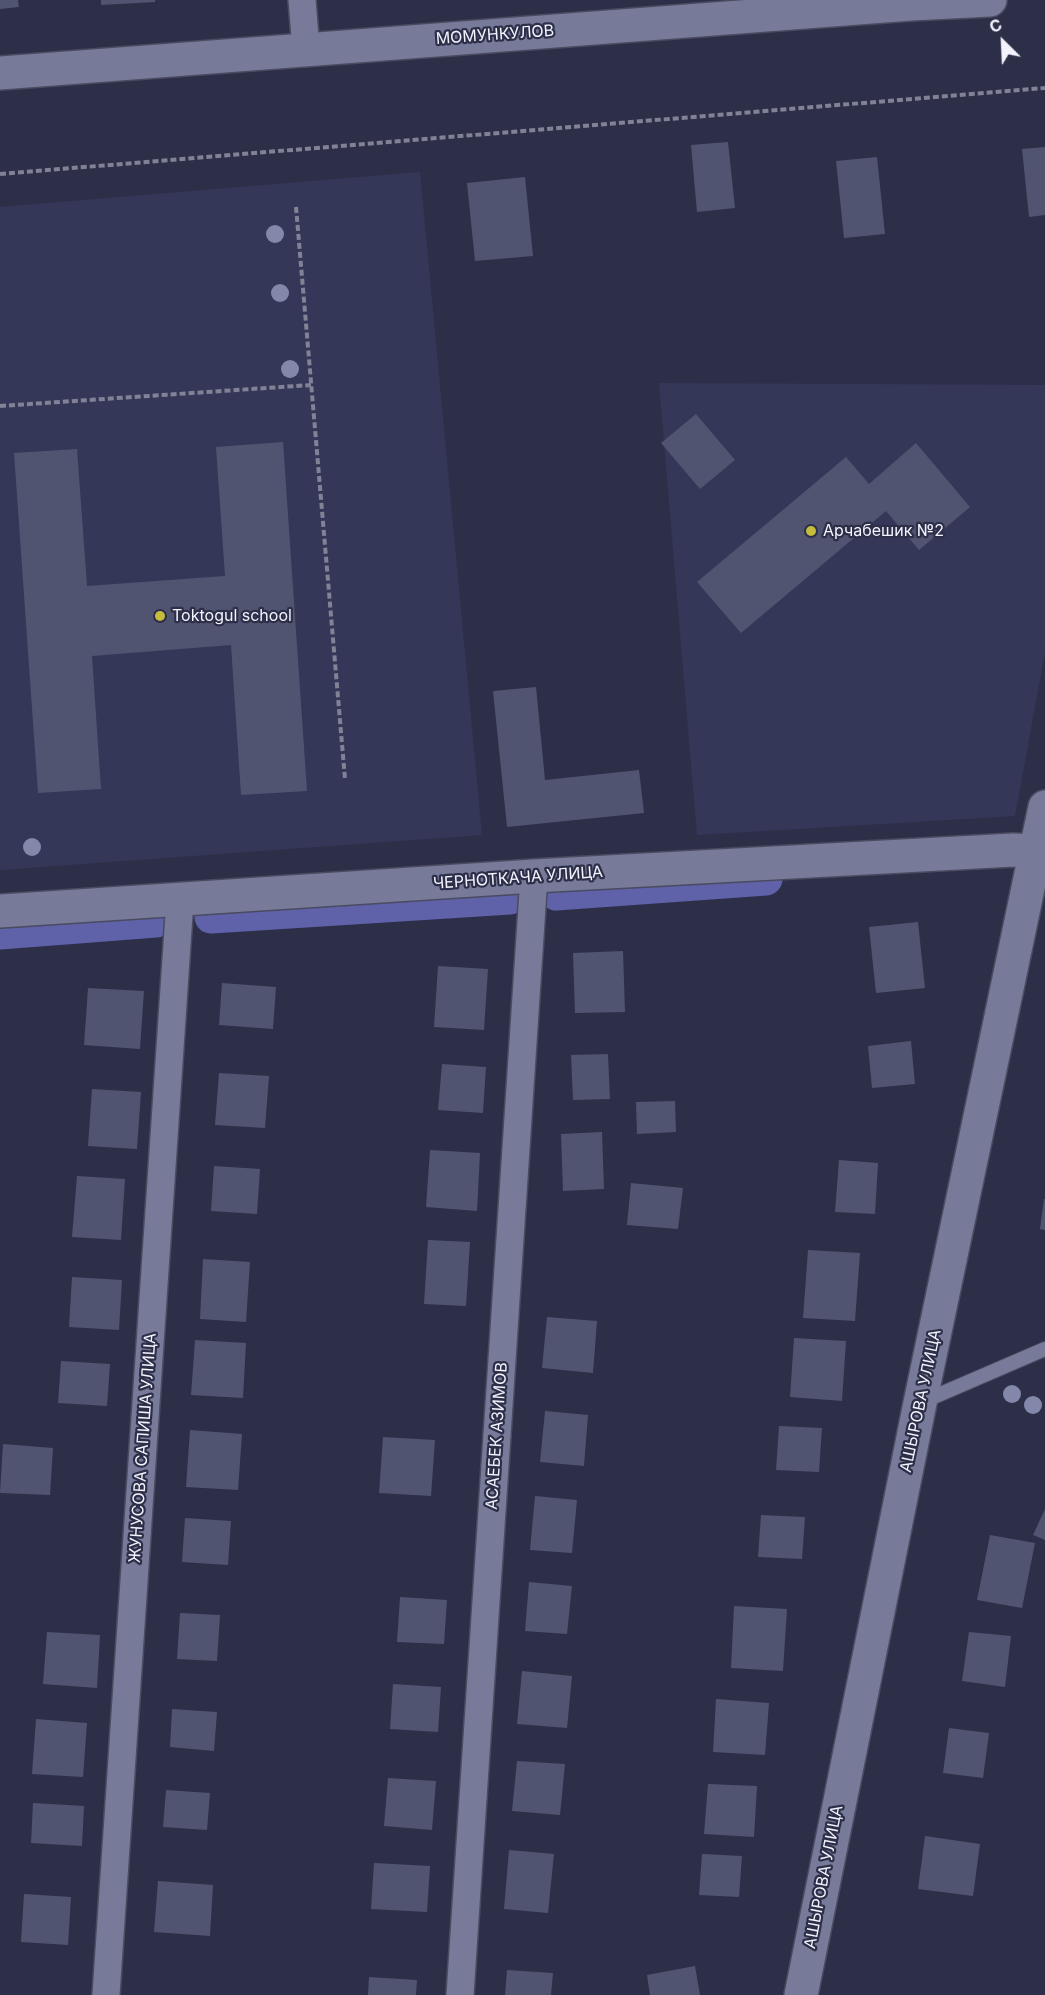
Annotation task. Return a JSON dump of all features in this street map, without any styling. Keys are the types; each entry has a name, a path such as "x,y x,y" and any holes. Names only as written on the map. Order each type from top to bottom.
{"street":[{"path":"302,0 306,50"},
{"name":"МОМУНКУЛОВ","path":"0,73 306,50 696,10 990,0"},
{"name":"АШЫРОВА УЛИЦА","path":"801,1995 920,1403 1040,853 1045,807"},
{"name":"ЧЕРНОТКАЧА УЛИЦА","path":"0,911 534,876 1013,850 1040,853"},
{"name":"АСАЕБЕК АЗИМОВ","path":"460,1995 534,876"},
{"name":"ЖУНУСОВА САПИША УЛИЦА","path":"105,1995 180,900"}],"lane":[{"path":"920,1403 1045,1349"}],"path":[{"path":"0,174 1045,88"},
{"path":"296,207 345,779"},
{"path":"0,406 311,385"}],"shaded area":[{"path":"420,172 482,835 0,870 0,207"},
{"path":"659,383 1045,385 1045,652 1015,816 697,835"}],"building":[{"path":"0,0 18,0 19,7 0,9"},
{"path":"101,0 155,0 155,2 101,5"},
{"path":"728,142 735,208 697,212 691,145"},
{"path":"1045,147 1045,215 1029,217 1022,149"},
{"path":"877,157 885,234 844,238 836,161"},
{"path":"525,177 533,256 475,261 467,183"},
{"path":"696,414 735,460 700,489 661,443"},
{"name":"Toktogul school","path":"283,442 307,791 241,795 231,645 92,656 101,789 38,793 14,453 77,449 87,586 225,576 216,447"},
{"name":"Арчабешик №2","path":"916,443 970,507 919,550 886,511 741,633 697,582 846,457 869,484"},
{"path":"536,687 545,780 639,770 644,813 507,827 493,691"},
{"path":"918,922 925,988 876,993 869,927"},
{"path":"623,951 625,1012 575,1013 573,953"},
{"path":"438,966 488,969 484,1030 434,1027"},
{"path":"222,983 276,987 273,1029 219,1025"},
{"path":"88,988 144,991 140,1049 84,1045"},
{"path":"911,1041 915,1084 872,1088 868,1046"},
{"path":"608,1054 610,1099 573,1100 571,1055"},
{"path":"442,1064 486,1067 483,1113 438,1110"},
{"path":"219,1073 269,1076 265,1128 215,1125"},
{"path":"92,1089 141,1092 137,1149 88,1146"},
{"path":"675,1101 676,1132 637,1134 636,1102"},
{"path":"602,1132 604,1189 563,1191 561,1134"},
{"path":"430,1150 480,1153 477,1211 426,1207"},
{"path":"839,1160 878,1163 875,1214 835,1212"},
{"path":"214,1166 260,1169 257,1214 211,1211"},
{"path":"77,1176 125,1179 121,1240 72,1237"},
{"path":"631,1183 683,1188 678,1229 627,1225"},
{"path":"1045,1199 1045,1230 1040,1229"},
{"path":"428,1240 470,1242 466,1306 424,1304"},
{"path":"808,1250 860,1253 855,1321 803,1318"},
{"path":"203,1259 250,1262 246,1322 200,1319"},
{"path":"72,1277 122,1280 119,1330 69,1327"},
{"path":"547,1317 597,1321 593,1373 542,1368"},
{"path":"794,1338 846,1341 842,1401 790,1397"},
{"path":"195,1340 246,1343 243,1398 191,1395"},
{"path":"61,1361 110,1364 107,1406 58,1403"},
{"path":"545,1411 588,1415 584,1466 540,1462"},
{"path":"779,1426 822,1428 819,1472 776,1470"},
{"path":"190,1430 242,1434 238,1490 186,1487"},
{"path":"383,1437 435,1440 431,1496 379,1493"},
{"path":"3,1444 53,1448 50,1495 0,1493"},
{"path":"535,1496 577,1500 572,1553 530,1550"},
{"path":"1045,1509 1045,1540 1033,1535"},
{"path":"761,1515 805,1517 802,1559 758,1557"},
{"path":"185,1518 231,1521 228,1565 182,1562"},
{"path":"990,1535 1035,1543 1022,1608 977,1600"},
{"path":"529,1582 572,1586 567,1634 525,1631"},
{"path":"400,1597 447,1600 444,1644 397,1642"},
{"path":"734,1606 787,1609 783,1671 731,1668"},
{"path":"180,1613 220,1615 217,1661 177,1659"},
{"path":"47,1632 100,1635 97,1688 43,1684"},
{"path":"969,1632 1011,1636 1005,1687 962,1681"},
{"path":"522,1671 572,1676 567,1728 517,1724"},
{"path":"393,1684 441,1687 438,1732 390,1729"},
{"path":"716,1699 769,1703 765,1755 713,1752"},
{"path":"172,1709 217,1712 214,1751 170,1747"},
{"path":"36,1719 87,1723 83,1777 32,1774"},
{"path":"949,1728 989,1733 983,1778 943,1773"},
{"path":"517,1761 565,1764 560,1815 512,1811"},
{"path":"388,1778 436,1781 432,1830 384,1826"},
{"path":"708,1784 757,1786 754,1837 704,1834"},
{"path":"166,1790 210,1793 207,1830 163,1827"},
{"path":"33,1803 84,1806 82,1846 31,1843"},
{"path":"925,1836 980,1844 973,1896 918,1889"},
{"path":"509,1850 554,1854 548,1913 504,1909"},
{"path":"702,1854 742,1856 739,1897 699,1895"},
{"path":"374,1863 430,1866 427,1912 371,1909"},
{"path":"158,1881 213,1885 210,1936 154,1932"},
{"path":"24,1894 71,1897 68,1945 21,1942"},
{"path":"695,1966 700,1995 650,1995 647,1975"},
{"path":"507,1970 553,1973 551,1995 505,1995"},
{"path":"369,1977 417,1980 416,1995 368,1995"}],"waterway":[{"path":"556,894 766,879"},
{"path":"211,917 510,898"},
{"path":"0,933 156,921"}],"place":[{"name":"Арчабешик №2","path":"811,531"},
{"name":"Toktogul school","path":"160,616"}]}
